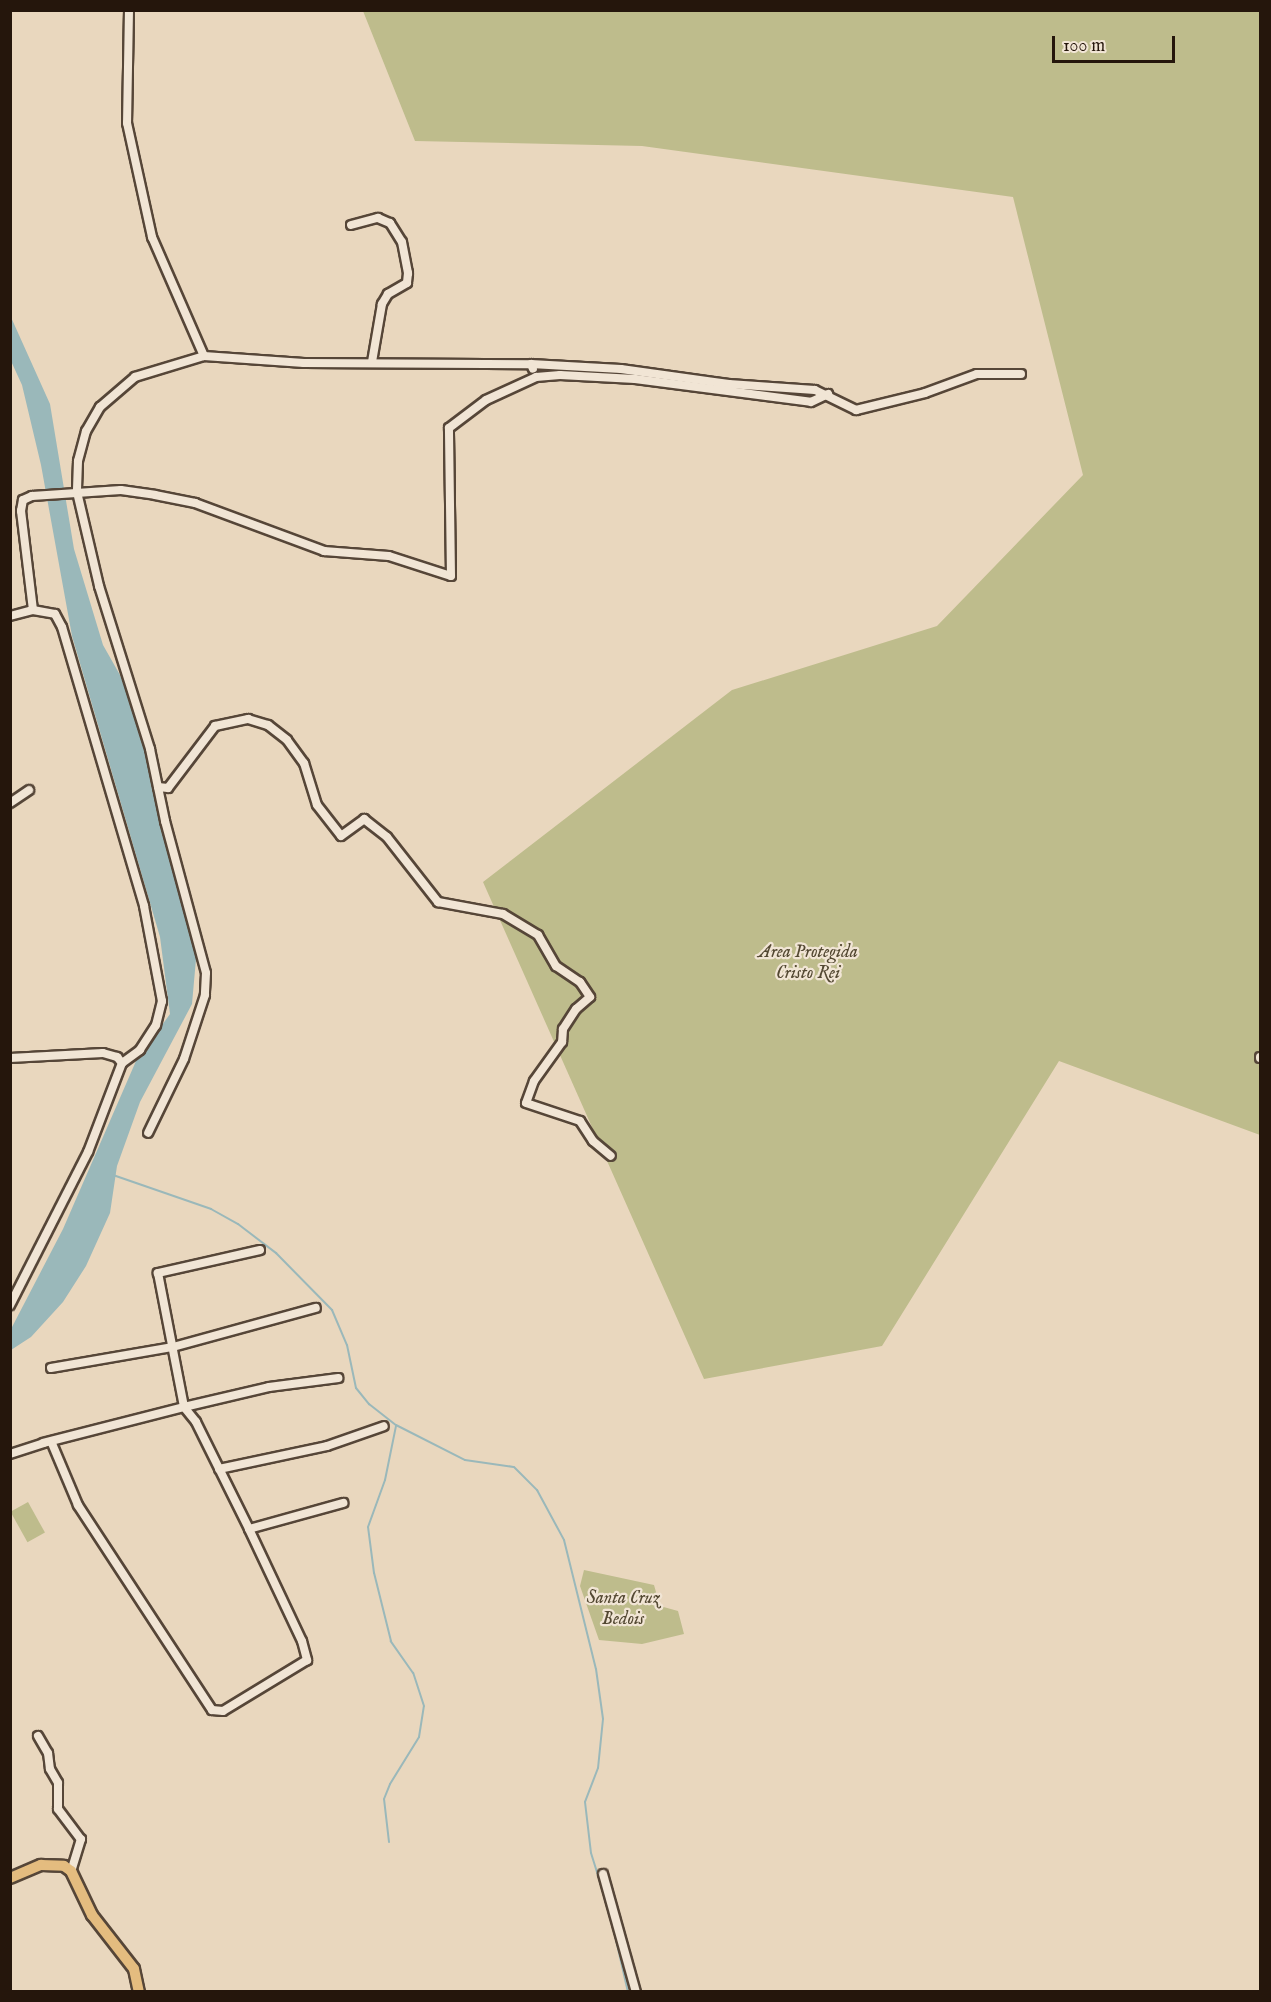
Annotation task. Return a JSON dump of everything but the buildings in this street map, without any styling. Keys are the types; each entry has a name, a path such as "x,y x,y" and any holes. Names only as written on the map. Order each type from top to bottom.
{"main road":[{"path":"10,1878 41,1865 64,1866 71,1871 92,1915 134,1969 139,1992"}],"street":[{"path":"129,10 126,123 152,237 204,356"},
{"path":"351,225 378,218 390,223 402,242 408,273 407,283 387,294 382,304 372,362"},
{"path":"148,1133 184,1059 205,996 206,973 150,749 114,640 73,492 86,431 100,407 135,377 204,356 304,363 531,364 621,369 828,394 856,410 925,393 977,374 1020,374"},
{"path":"531,364 536,377"},
{"path":"33,610 21,511 23,500 32,496 121,490 195,503 292,542 333,552 389,556 452,576 448,428 486,400 536,377 635,378 811,402 828,394"},
{"path":"10,616 33,610 55,614 62,627 144,906 162,1000 156,1025 146,1042 122,1063 88,1152 10,1305"},
{"path":"158,787 168,788 215,726 248,719 268,725 287,740 304,763 317,805 341,837 364,819 387,837 438,902 503,915 538,935 556,966 580,982 590,997 576,1009 563,1029 562,1042 534,1081 526,1103 580,1121 593,1141 611,1156"},
{"path":"10,803 29,790"},
{"path":"10,1058 103,1053 117,1057 122,1063"},
{"path":"51,1441 78,1505 215,1713 230,1708 307,1660 307,1651 249,1529 196,1422 184,1407 158,1274 260,1250"},
{"path":"51,1368 173,1347 316,1308"},
{"path":"10,1454 51,1441 269,1387 338,1378"},
{"path":"219,1469 327,1446 384,1426"},
{"path":"249,1529 343,1503"},
{"path":"38,1736 48,1754 50,1769 58,1783 58,1809 81,1839 71,1871"},
{"path":"603,1874 636,1992"}],"green space":[{"name":"Area Protegida Cristo Rei","path":"363,11 1260,11 1260,1135 1059,1061 882,1346 704,1379 483,882 732,690 937,626 1083,475 1013,197 642,146 415,141"},
{"path":"28,1502 45,1533 27,1542 11,1512"},
{"name":"Santa Cruz Bedois","path":"584,1570 654,1585 660,1606 678,1611 684,1634 642,1644 599,1640 580,1586"}],"water":[{"path":"10,315 50,404 74,549 103,645 120,675 138,723 163,834 197,948 192,1004 140,1102 117,1166 110,1213 86,1266 63,1302 31,1337 11,1350 11,1329 63,1229 136,1061 170,1014 160,937 72,636 41,465 22,385 11,361"}],"waterway":[{"path":"113,1175 211,1209 238,1224 276,1253 332,1310 347,1345 356,1388 369,1404 396,1425 465,1460 514,1467 537,1490 564,1540 596,1669 603,1719 598,1768 585,1802 591,1853 606,1901"},
{"path":"389,1842 384,1799 390,1784 419,1737 424,1706 413,1673 391,1641 374,1573 368,1527 385,1480 396,1426"},
{"path":"611,1918 628,1992"}]}
